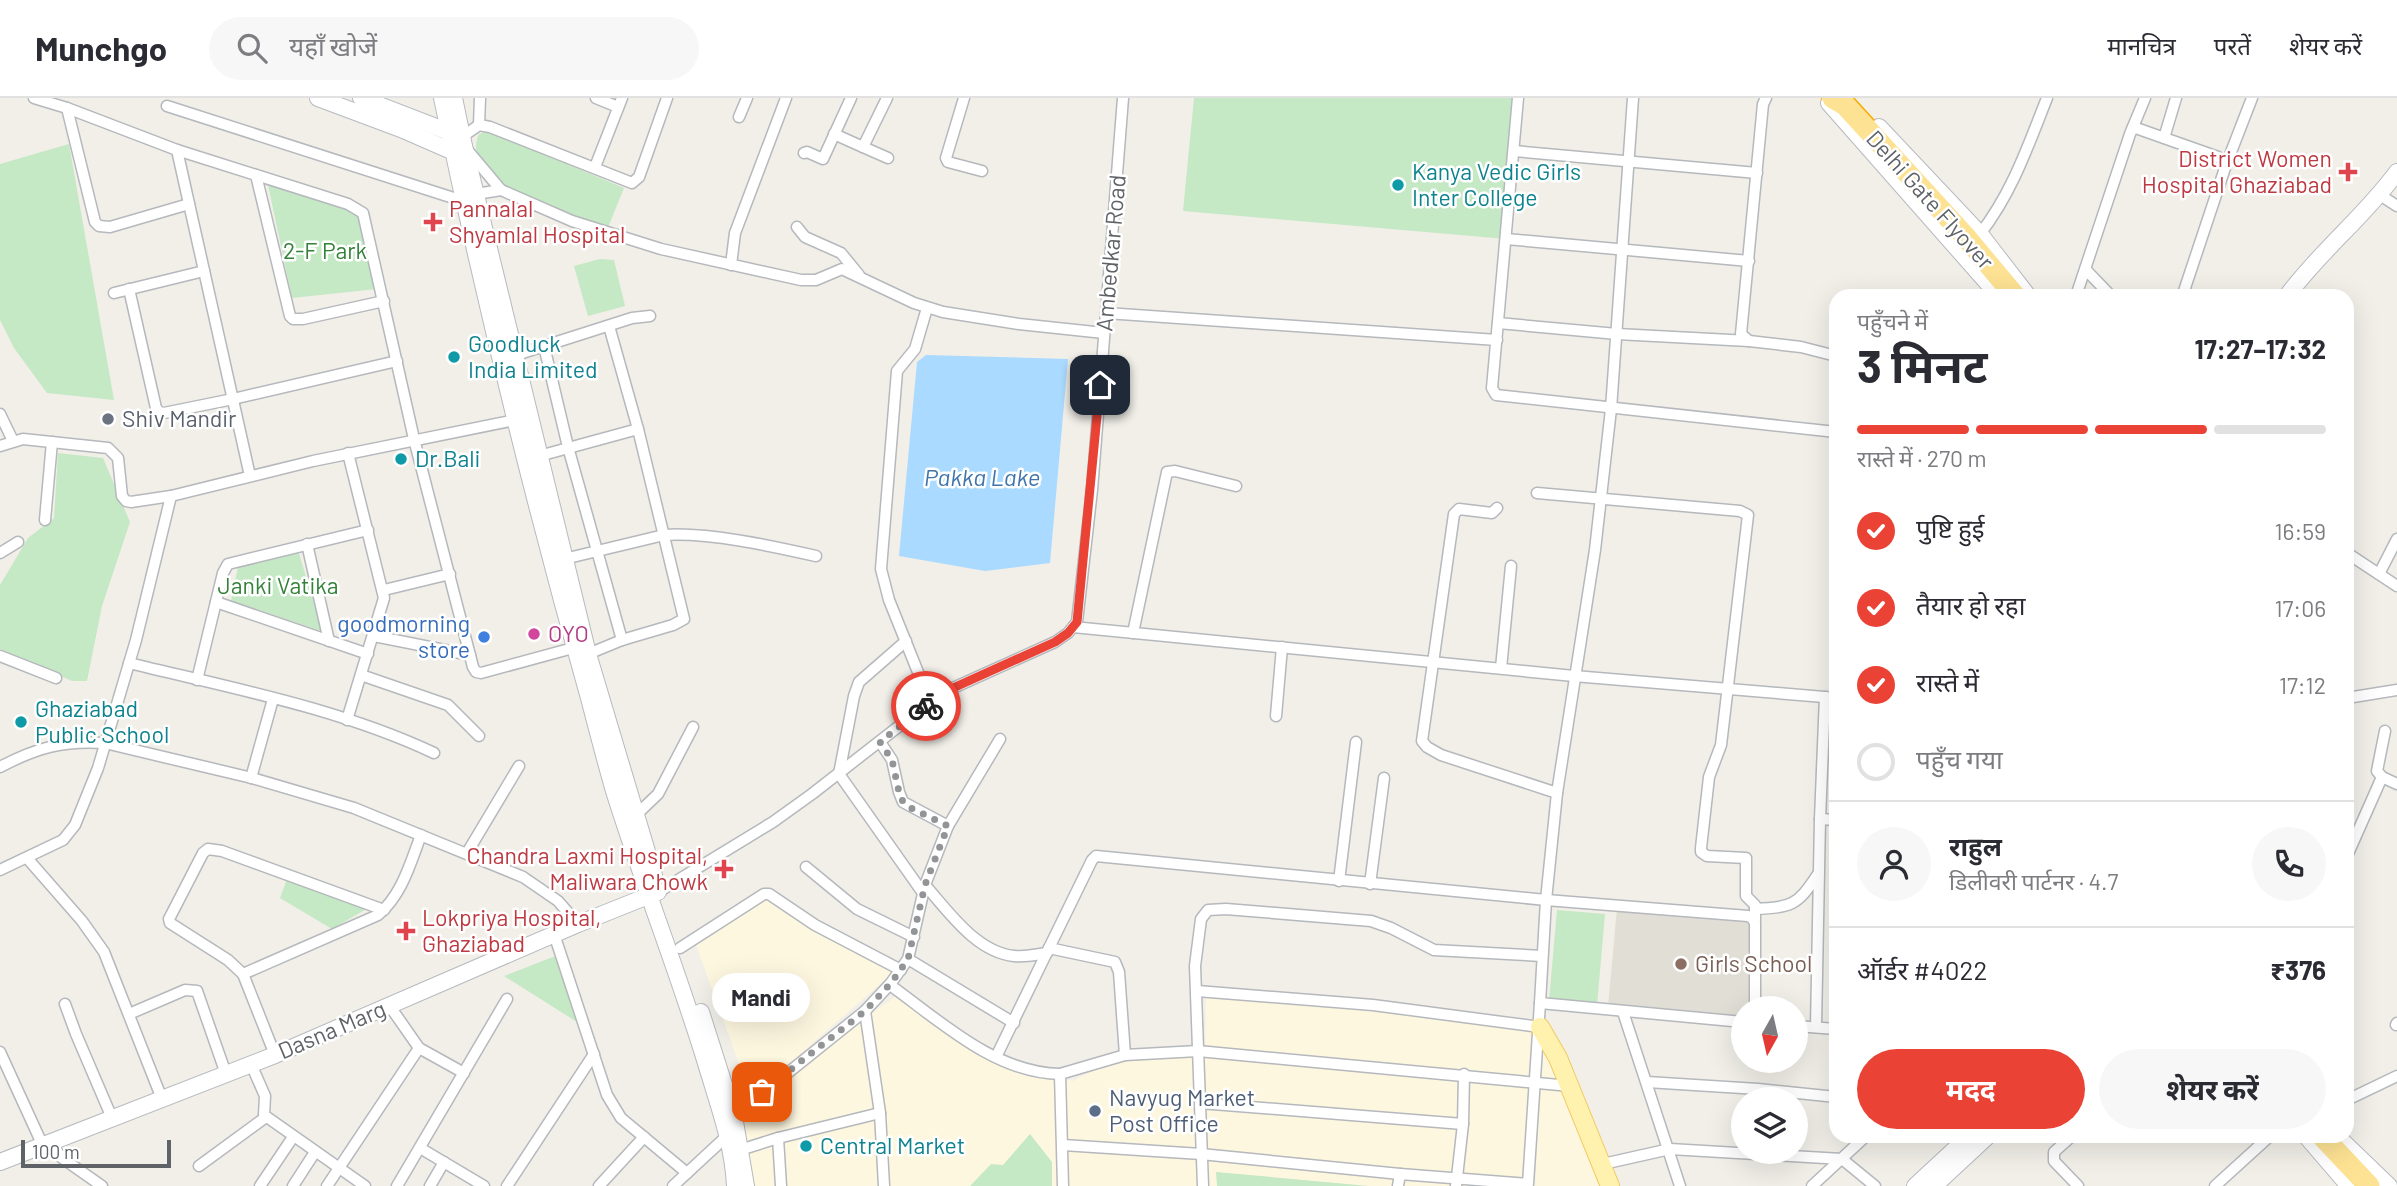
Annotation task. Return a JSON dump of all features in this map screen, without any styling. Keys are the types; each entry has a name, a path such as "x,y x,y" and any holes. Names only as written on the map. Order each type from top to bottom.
{"highway":[{"name":"Delhi Gate Flyover","path":"1840,99 1964,235 2009,289"},
{"path":"2328,1143 2368,1186"}],"main road":[{"path":"1539,1027 1558,1058 1610,1186"}],"street":[{"path":"34,98 177,150 348,204 363,213 414,439 476,672 581,651 673,625 684,619 638,429 609,326"},
{"path":"318,98 459,145"},
{"path":"361,98 459,145 501,190 572,221 661,249 801,280 816,280 842,269 927,308 1019,324 1104,333"},
{"path":"442,98 459,145"},
{"path":"454,98 459,145 514,419 581,651 636,815 655,894 728,1135 735,1186"},
{"path":"459,145 479,125 480,98"},
{"path":"595,167 620,103 596,98"},
{"path":"479,125 595,167 627,183 636,181 667,98"},
{"path":"739,117 747,98"},
{"path":"731,265 735,233 786,98"},
{"path":"804,153 823,159 851,98"},
{"path":"863,147 887,98"},
{"path":"964,98 946,158 948,162 982,171"},
{"name":"Ambedkar Road","path":"1073,627 1077,622 1081,595 1123,98"},
{"path":"1518,98 1492,388 1496,395 1829,431"},
{"path":"1063,1145 1202,1154 1456,1182 1528,1185 1546,900 1557,793 1595,550 1611,409 1633,98"},
{"path":"1749,341 1741,334 1762,98"},
{"path":"1980,234 2014,183 2048,98"},
{"path":"2078,289 2145,98"},
{"path":"2164,138 2176,98"},
{"path":"2185,289 2226,165 2252,98"},
{"path":"1993,289 1829,102 1840,99 1980,234 2023,289"},
{"path":"167,106 469,197 501,190"},
{"path":"67,108 95,222 99,226 110,227 189,204"},
{"path":"2133,127 2218,157 2226,165"},
{"path":"834,134 888,158"},
{"path":"177,150 250,476"},
{"path":"1514,151 1757,173"},
{"path":"2293,289 2333,242 2380,195 2397,172"},
{"path":"256,175 290,316 293,319 384,301"},
{"path":"2380,195 2397,206"},
{"path":"469,197 516,355 615,793 655,894 680,948 734,1116 746,1186"},
{"path":"797,227 804,237 841,253 861,277"},
{"path":"1506,239 1749,261"},
{"path":"2085,270 2104,289"},
{"path":"114,293 204,271"},
{"path":"129,289 159,412 233,400 397,361"},
{"path":"927,308 915,349 897,371 881,569 883,582 930,702"},
{"path":"1106,313 1497,340"},
{"path":"516,355 632,318 650,316"},
{"path":"1498,323 1617,334 1749,341 1801,347 1829,354"},
{"path":"544,346 568,447 622,639"},
{"path":"0,414 13,441"},
{"path":"0,446 23,439 108,448 114,452 120,465 122,496 131,502 514,419"},
{"path":"539,456 638,429"},
{"path":"45,520 52,442"},
{"path":"347,720 383,606 384,590 348,453"},
{"path":"1133,633 1167,472 1175,471 1236,486"},
{"path":"1537,493 1740,511 1748,515 1721,746 1709,777 1701,852 1707,856 1746,858 1746,896 1755,905 1755,996"},
{"path":"0,870 63,840 70,833 97,768 129,663 171,495"},
{"path":"1497,508 1492,513 1460,509 1454,514 1422,741 1441,755 1557,793"},
{"path":"197,680 223,573 228,564 368,530"},
{"path":"564,559 664,535 702,536 816,556"},
{"path":"2379,574 2397,539"},
{"path":"0,553 18,542"},
{"path":"307,544 330,641"},
{"path":"2354,558 2397,586"},
{"path":"1501,668 1511,566"},
{"path":"384,590 450,574"},
{"path":"216,602 368,654"},
{"path":"655,894 773,822 930,702 953,688 1055,642 1073,627 1829,698"},
{"path":"374,636 470,655"},
{"path":"906,641 859,682 839,774 924,889 990,948 1012,956 1048,951 1115,962 1119,972 1125,1055"},
{"path":"1276,716 1282,647"},
{"path":"0,656 56,678"},
{"path":"129,663 347,720 392,735 433,753"},
{"path":"361,675 447,705 479,736"},
{"path":"2354,697 2397,690"},
{"path":"251,778 273,699"},
{"path":"1816,1027 1819,819 1829,718"},
{"path":"636,815 658,794 693,727"},
{"path":"2385,731 2377,771 2382,777 2397,784"},
{"path":"734,1116 865,1011 901,970 908,959 924,889 948,826 1000,739"},
{"path":"0,767 21,756 57,744 80,741 105,743 251,778 354,808 497,865 545,891 558,901 578,924"},
{"path":"880,742 892,760 903,802 948,826"},
{"path":"1339,881 1356,742"},
{"path":"467,853 519,766"},
{"path":"2354,840 2382,777"},
{"path":"1370,884 1384,778"},
{"path":"1819,819 1829,820"},
{"path":"243,974 360,925 384,910 401,886 421,835"},
{"path":"275,1055 243,974 228,960 170,923 169,919 203,853 208,849 222,851 384,910"},
{"path":"996,1057 1091,860 1096,856 1370,884 1748,916 1786,907 1809,888 1818,874"},
{"path":"27,858 94,936 112,969 162,1099"},
{"path":"806,867 858,909 914,937"},
{"name":"Dasna Marg","path":"0,1162 275,1055 554,934 655,894"},
{"path":"680,948 764,894 769,894 815,925 901,970"},
{"path":"1203,1186 1195,966 1201,919 1208,910 1213,908 1371,921 1434,950 1542,956"},
{"path":"554,934 614,1109 687,1173"},
{"path":"908,959 1014,1023"},
{"path":"890,985 961,1037 996,1057 1021,1068 1060,1074 1125,1055 1198,1051 1570,1086"},
{"path":"129,1014 185,990 197,991 226,1074"},
{"path":"1197,991 1373,1005 1539,1027"},
{"path":"397,1186 507,999"},
{"path":"1540,1003 1731,1021"},
{"path":"65,1004 112,1118"},
{"path":"389,1005 419,1048 464,1073"},
{"path":"865,1011 880,1113 884,1186"},
{"path":"1623,1012 1680,1186"},
{"path":"1808,1027 1829,1028"},
{"path":"327,1186 419,1048"},
{"path":"0,1052 46,1144 67,1163 102,1186"},
{"path":"507,1186 593,1054"},
{"path":"251,1064 265,1096 265,1117 365,1186"},
{"path":"1060,1074 1063,1186"},
{"path":"1456,1182 1463,1124 1464,1074"},
{"path":"2354,1097 2397,1076"},
{"path":"1647,1082 1829,1096"},
{"path":"1200,1103 1463,1124"},
{"path":"740,1150 880,1113"},
{"path":"199,1166 265,1117"},
{"path":"673,1186 728,1135"},
{"path":"260,1186 293,1137"},
{"path":"599,1186 644,1137"},
{"path":"778,1138 781,1186"},
{"path":"1812,1186 1859,1143"},
{"path":"1915,1186 1961,1143"},
{"path":"1934,1186 1980,1143"},
{"path":"2064,1143 2054,1152 2054,1161 2078,1186"},
{"path":"2215,1186 2262,1143"},
{"path":"2312,1143 2349,1186"},
{"path":"2344,1143 2389,1186"},
{"path":"420,1148 484,1186"},
{"path":"1603,1164 1670,1149 1842,1159 1875,1186"},
{"path":"293,1186 315,1152"},
{"path":"430,1186 444,1162"},
{"path":"1398,1186 1400,1174"}],"shaded area":[{"path":"769,898 895,971 751,1097 695,942"},
{"name":"Girls School","path":"1617,908 1750,920 1749,996 1731,996 1731,1018 1608,1007"},
{"path":"1206,988 1550,1025 1607,1186 751,1186 741,1114 859,1021 903,992 990,1048 1041,1074 1073,1081 1122,1061 1205,1056"}],"green space":[{"path":"1194,98 1518,98 1506,239 1183,211"},
{"path":"488,131 624,188 607,230 546,207 501,182 485,167 477,151 479,134"},
{"path":"69,144 114,400 47,393 14,348 0,320 0,164"},
{"name":"2-F Park","path":"268,185 344,206 359,213 377,289 292,298"},
{"path":"600,259 614,260 625,306 588,316 574,266"},
{"path":"58,453 103,458 130,522 102,606 87,681 72,681 0,649 0,585 28,538 54,518"},
{"name":"Janki Vatika","path":"298,550 322,630 231,601 238,567"},
{"path":"287,879 368,908 332,929 280,898"},
{"path":"1557,910 1605,914 1597,1005 1549,1001"},
{"path":"558,955 577,1022 504,976"},
{"path":"1030,1134 1052,1162 1052,1186 970,1186 991,1164 1003,1165"},
{"path":"1216,1172 1369,1186 1217,1186"}],"water":[{"name":"Pakka Lake","path":"926,355 1068,359 1050,563 985,571 899,556 917,362"}],"way so far":[{"path":"762,1092 865,1011 891,983 908,959 925,885 948,826 903,802 892,760 880,742 926,706"}],"place":[{"name":"District Women Hospital Ghaziabad","path":"2348,172"},
{"name":"Kanya Vedic Girls Inter College","path":"1398,185"},
{"name":"Pannalal Shyamlal Hospital","path":"433,222"},
{"name":"Goodluck India Limited","path":"454,357"},
{"name":"Shiv Mandir","path":"108,419"},
{"name":"Dr.Bali","path":"401,459"},
{"name":"OYO","path":"534,634"},
{"name":"goodmorning store","path":"484,637"},
{"name":"Ghaziabad Public School","path":"21,722"},
{"name":"Chandra Laxmi Hospital, Maliwara Chowk","path":"724,869"},
{"name":"Lokpriya Hospital, Ghaziabad","path":"406,931"},
{"name":"Girls School","path":"1681,964"},
{"name":"Mandi","path":"762,1092"},
{"name":"Navyug Market Post Office","path":"1095,1111"},
{"name":"Central Market","path":"806,1146"}],"route":[{"path":"926,706 953,688 1055,642 1077,622 1100,385"}]}
